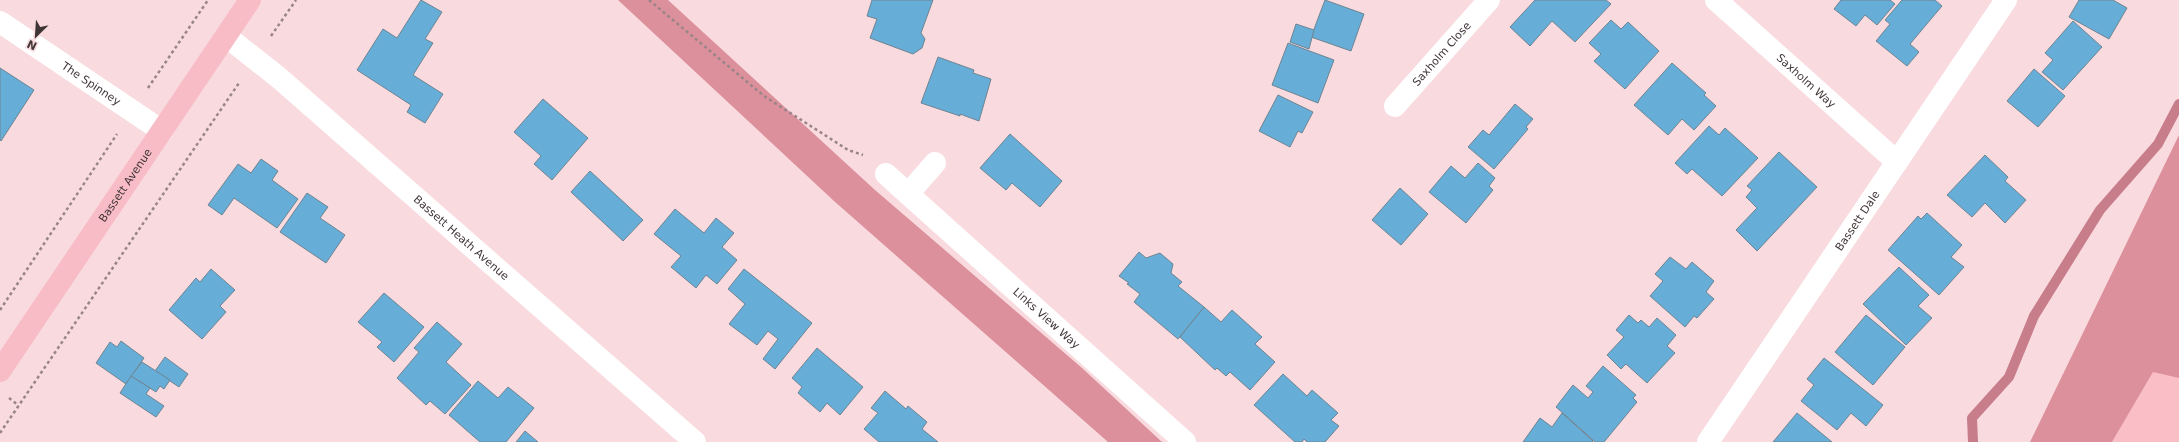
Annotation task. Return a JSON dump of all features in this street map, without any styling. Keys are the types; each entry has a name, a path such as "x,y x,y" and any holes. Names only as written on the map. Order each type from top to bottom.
{"main road":[{"name":"Bassett Avenue","path":"0,371 250,0"}],"street":[{"name":"Saxholm Close","path":"1394,106 1489,0"},
{"name":"Saxholm Way","path":"1716,0 1897,162"},
{"name":"Bassett Dale","path":"1708,442 2006,0"},
{"name":"The Spinney","path":"0,22 162,131"},
{"name":"Bassett Heath Avenue","path":"226,36 278,77 695,442"},
{"path":"908,194 935,163"},
{"name":"Links View Way","path":"886,174 1185,442"}],"path":[{"path":"146,90 208,0"},
{"path":"276,30 296,0"},
{"path":"649,0 764,96 848,150 863,155"},
{"path":"0,433 18,404 234,90"},
{"path":"0,310 118,132"},
{"path":"12,400 18,404"}],"shaded area":[{"path":"618,0 668,0 875,190 1082,368 1162,442 1108,442 834,201"},
{"path":"2179,135 2179,378 2153,372 2112,442 2030,442"},
{"path":"2179,327 2179,442 2112,442"}],"building":[{"path":"421,0 442,12 425,39 433,43 413,75 443,94 425,123 407,112 411,105 357,70 383,29 397,38"},
{"path":"872,0 933,0 921,33 925,39 922,48 913,54 870,38 877,19 867,16"},
{"path":"1325,0 1364,14 1351,51 1311,37"},
{"path":"1535,0 1606,0 1611,4 1575,42 1552,21 1530,46 1510,27"},
{"path":"1841,0 1890,0 1895,4 1877,25 1865,15 1856,26 1834,9"},
{"path":"1902,0 1935,0 1942,6 1910,44 1919,52 1907,66 1876,41 1890,24 1885,20"},
{"path":"2079,0 2113,0 2127,8 2109,39 2069,17"},
{"path":"1611,20 1621,29 1628,22 1659,51 1625,89 1594,61 1601,54 1589,43"},
{"path":"2073,21 2102,47 2063,90 2042,72 2053,60 2045,53"},
{"path":"1296,24 1314,30 1309,49 1290,42"},
{"path":"1288,43 1334,60 1318,103 1272,85"},
{"path":"938,57 974,70 973,73 991,79 979,121 921,103"},
{"path":"1672,63 1706,93 1704,95 1716,106 1694,130 1682,119 1668,135 1634,105"},
{"path":"0,68 34,90 1,141 0,140"},
{"path":"2034,69 2065,96 2038,127 2007,101"},
{"path":"1278,95 1313,112 1302,133 1298,131 1290,147 1259,131"},
{"path":"543,99 588,138 552,180 534,164 541,156 514,132"},
{"path":"1515,104 1533,119 1526,127 1528,129 1494,169 1468,147 1483,130 1489,135"},
{"path":"1709,126 1719,135 1725,128 1758,158 1722,196 1692,169 1687,174 1675,163"},
{"path":"1010,134 1062,181 1040,207 1012,183 1006,190 980,168"},
{"path":"1779,152 1817,187 1757,251 1736,230 1757,208 1746,197 1752,190 1747,186"},
{"path":"1985,155 2008,177 2005,181 2026,200 2005,223 1985,203 1972,217 1947,195"},
{"path":"261,159 278,171 272,180 298,199 277,228 234,198 222,215 208,205 238,164 251,173"},
{"path":"1478,163 1495,178 1489,186 1493,190 1466,223 1429,192 1451,166 1465,178"},
{"path":"590,171 643,220 623,241 571,192"},
{"path":"1400,188 1428,214 1401,245 1372,220"},
{"path":"307,193 328,207 320,218 345,235 326,263 280,232"},
{"path":"675,209 704,233 716,218 734,233 722,247 737,260 717,284 706,275 696,288 671,267 681,256 654,234"},
{"path":"1927,213 1962,245 1951,257 1964,267 1939,295 1888,250 1918,216 1921,219"},
{"path":"1139,252 1146,258 1160,253 1173,264 1171,273 1182,282 1178,286 1204,307 1178,339 1134,302 1140,294 1119,276"},
{"path":"1670,257 1686,269 1692,262 1714,281 1706,292 1714,299 1697,318 1694,316 1685,327 1650,296 1663,281 1655,274"},
{"path":"1899,267 1929,295 1918,306 1932,318 1906,345 1863,304"},
{"path":"211,269 235,290 220,306 226,312 202,339 169,310 196,278 200,282"},
{"path":"744,269 812,323 775,369 763,359 778,339 768,331 757,345 729,324 745,304 728,289"},
{"path":"384,293 424,327 394,362 377,347 382,342 358,322"},
{"path":"1204,307 1221,322 1232,310 1262,337 1255,344 1275,362 1250,390 1230,372 1226,376 1217,368 1215,370 1180,337"},
{"path":"1629,315 1638,323 1641,320 1649,327 1657,318 1676,335 1667,346 1675,353 1647,383 1626,364 1621,369 1607,355 1624,337 1616,330"},
{"path":"1866,315 1905,347 1873,385 1835,352"},
{"path":"437,322 462,344 446,362 471,385 445,414 430,401 426,405 397,378 419,352 414,348"},
{"path":"121,341 144,358 126,384 96,363 110,342 117,347"},
{"path":"817,348 863,387 840,415 827,403 820,412 798,393 802,387 792,378"},
{"path":"165,357 188,374 179,387 155,371"},
{"path":"1824,358 1883,405 1866,426 1851,413 1837,430 1801,401 1814,385 1807,379"},
{"path":"142,362 170,380 164,389 160,386 156,392 131,376"},
{"path":"1603,366 1636,395 1633,398 1637,402 1604,442 1595,442 1556,407 1573,385 1588,398 1593,392 1586,386"},
{"path":"1283,374 1307,396 1312,390 1338,413 1331,420 1339,426 1325,442 1307,442 1304,439 1302,442 1295,442 1254,405"},
{"path":"131,376 150,388 146,394 164,406 156,417 120,393"},
{"path":"478,381 498,398 508,387 534,408 506,442 480,442 449,415"},
{"path":"885,391 906,409 908,406 927,422 922,429 938,442 879,442 864,429 878,413 871,408"},
{"path":"1562,413 1593,441 1523,442 1540,418 1552,427"},
{"path":"1797,413 1832,442 1773,442"},
{"path":"525,431 538,442 516,442"}],"waterway":[{"path":"1973,442 1972,418 2009,377 2034,316 2100,210 2158,144 2179,104"}]}
